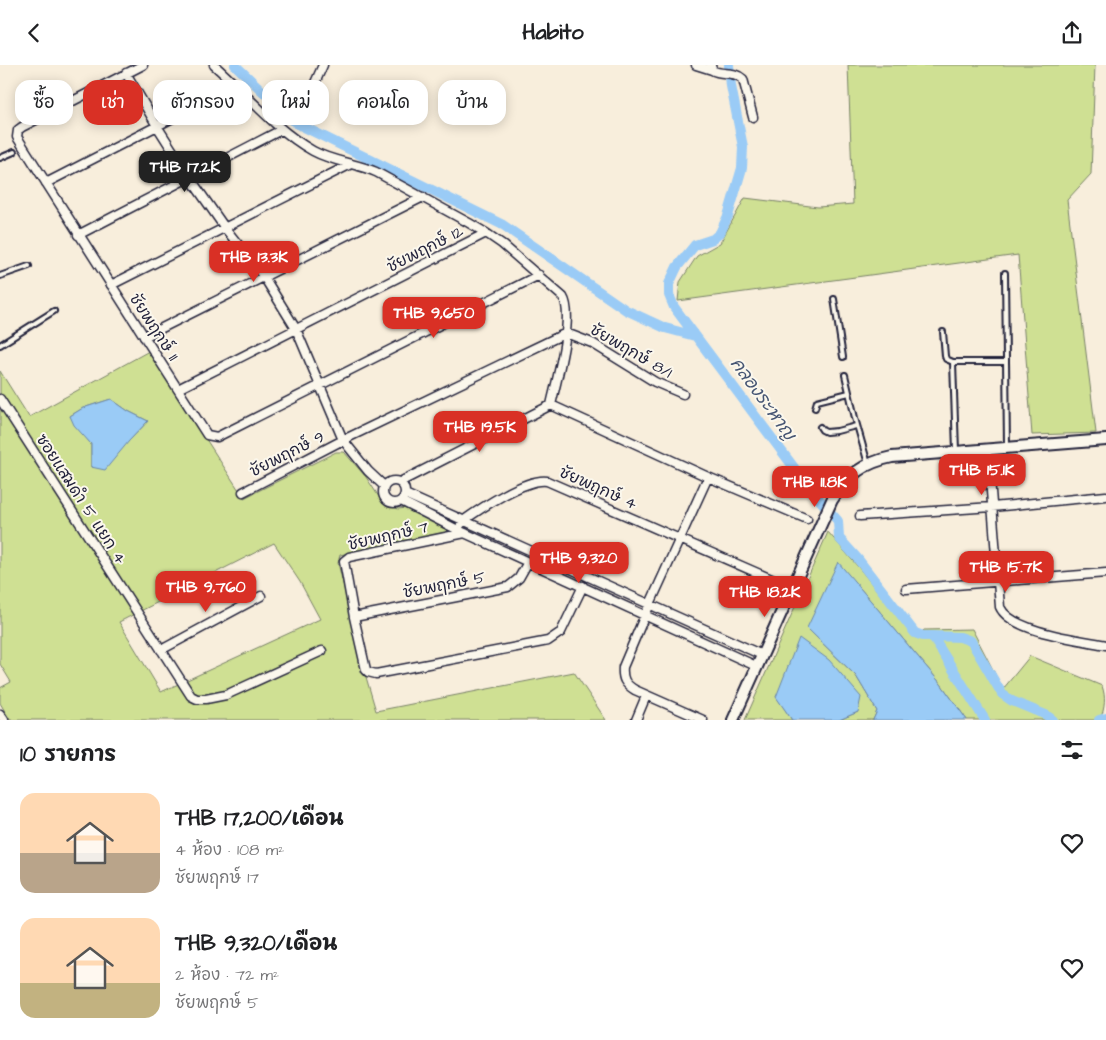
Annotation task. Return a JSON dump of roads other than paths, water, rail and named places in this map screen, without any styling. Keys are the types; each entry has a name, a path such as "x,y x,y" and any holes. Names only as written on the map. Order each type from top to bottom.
{"street":[{"path":"143,65 126,73 156,126 225,228 264,277 296,329 343,440 368,471 384,486"},
{"path":"214,65 230,80"},
{"path":"316,80 323,65"},
{"path":"696,65 712,67 720,74 734,73 743,79 753,117"},
{"name":"ชัยพฤกษ์ 11","path":"126,73 18,129 17,137 207,435 217,437 539,275"},
{"path":"252,101 281,130 314,151 376,172 486,233 539,275 563,297 568,310 566,333 551,405"},
{"path":"46,183 156,126"},
{"path":"78,235 281,130"},
{"path":"112,285 351,164"},
{"path":"144,337 423,197"},
{"name":"ชัยพฤกษ์ 12","path":"178,389 486,233"},
{"name":"ชัยพฤกษ์ 8/1","path":"566,333 592,343 655,383 683,394"},
{"name":"ชัยพฤกษ์ 9","path":"243,492 343,440 566,333"},
{"name":"ซอยแสมดำ 5 แยก 4","path":"0,399 191,696 197,699 206,699 226,695 322,651"},
{"path":"551,405 708,477 807,519"},
{"path":"400,482 405,489 403,497 394,503 386,500 383,494 384,486 389,481 400,482 551,405"},
{"path":"732,720 832,500 841,485 854,473 868,464 892,457 1106,440"},
{"path":"989,465 1000,607 1007,618 1034,630 1106,645"},
{"path":"703,720 646,696 627,685 622,673 645,615 708,477"},
{"name":"ชัยพฤกษ์ 4","path":"462,531 463,521 481,508 532,481 540,480 547,481 679,539"},
{"path":"860,516 992,507 1106,496"},
{"path":"403,497 559,562 762,655"},
{"path":"403,497 462,531 756,666"},
{"name":"ชัยพฤกษ์ 7","path":"354,617 343,565 346,559 462,531"},
{"path":"679,539 776,581"},
{"name":"ชัยพฤกษ์ 5","path":"354,617 508,587 519,578 528,562"},
{"path":"554,573 559,562"},
{"path":"906,589 1106,573"},
{"path":"354,617 366,670 376,674 548,641 561,632 583,586"},
{"path":"612,600 617,590"},
{"path":"161,650 260,596"},
{"path":"686,634 691,622"},
{"path":"636,720 646,696"},
{"path":"0,715 4,720"}],"lane":[{"path":"0,158 14,152"},
{"path":"0,276 29,266"},
{"path":"1005,273 1007,448"},
{"path":"834,299 843,357"},
{"path":"0,345 54,311"},
{"path":"943,332 946,359 953,362 1006,362"},
{"path":"953,362 956,451"},
{"path":"845,375 856,425 868,464"},
{"path":"815,408 817,401 849,393"},
{"path":"820,427 826,432 837,431 856,425"}],"water":[{"path":"111,399 128,411 148,421 105,470 91,467 91,444 74,425 70,416 83,408"},
{"path":"838,562 941,684 967,720 873,720 877,711 856,676 807,628"},
{"path":"799,638 829,660 861,697 858,712 839,720 792,720 776,697"}],"waterway":[{"path":"235,65 296,123 503,225 626,310 665,328 695,336"},
{"name":"คลองระหาญ","path":"729,65 731,86 743,147 742,168 728,216 720,233 713,239 695,245 677,267 669,284 669,295 674,307 807,485 838,521 839,538 858,559 915,633 923,636 932,636 985,720"},
{"path":"932,636 960,637 971,641 1002,694 1012,701 1046,715 1053,720"},
{"path":"1099,720 1106,718"}]}
